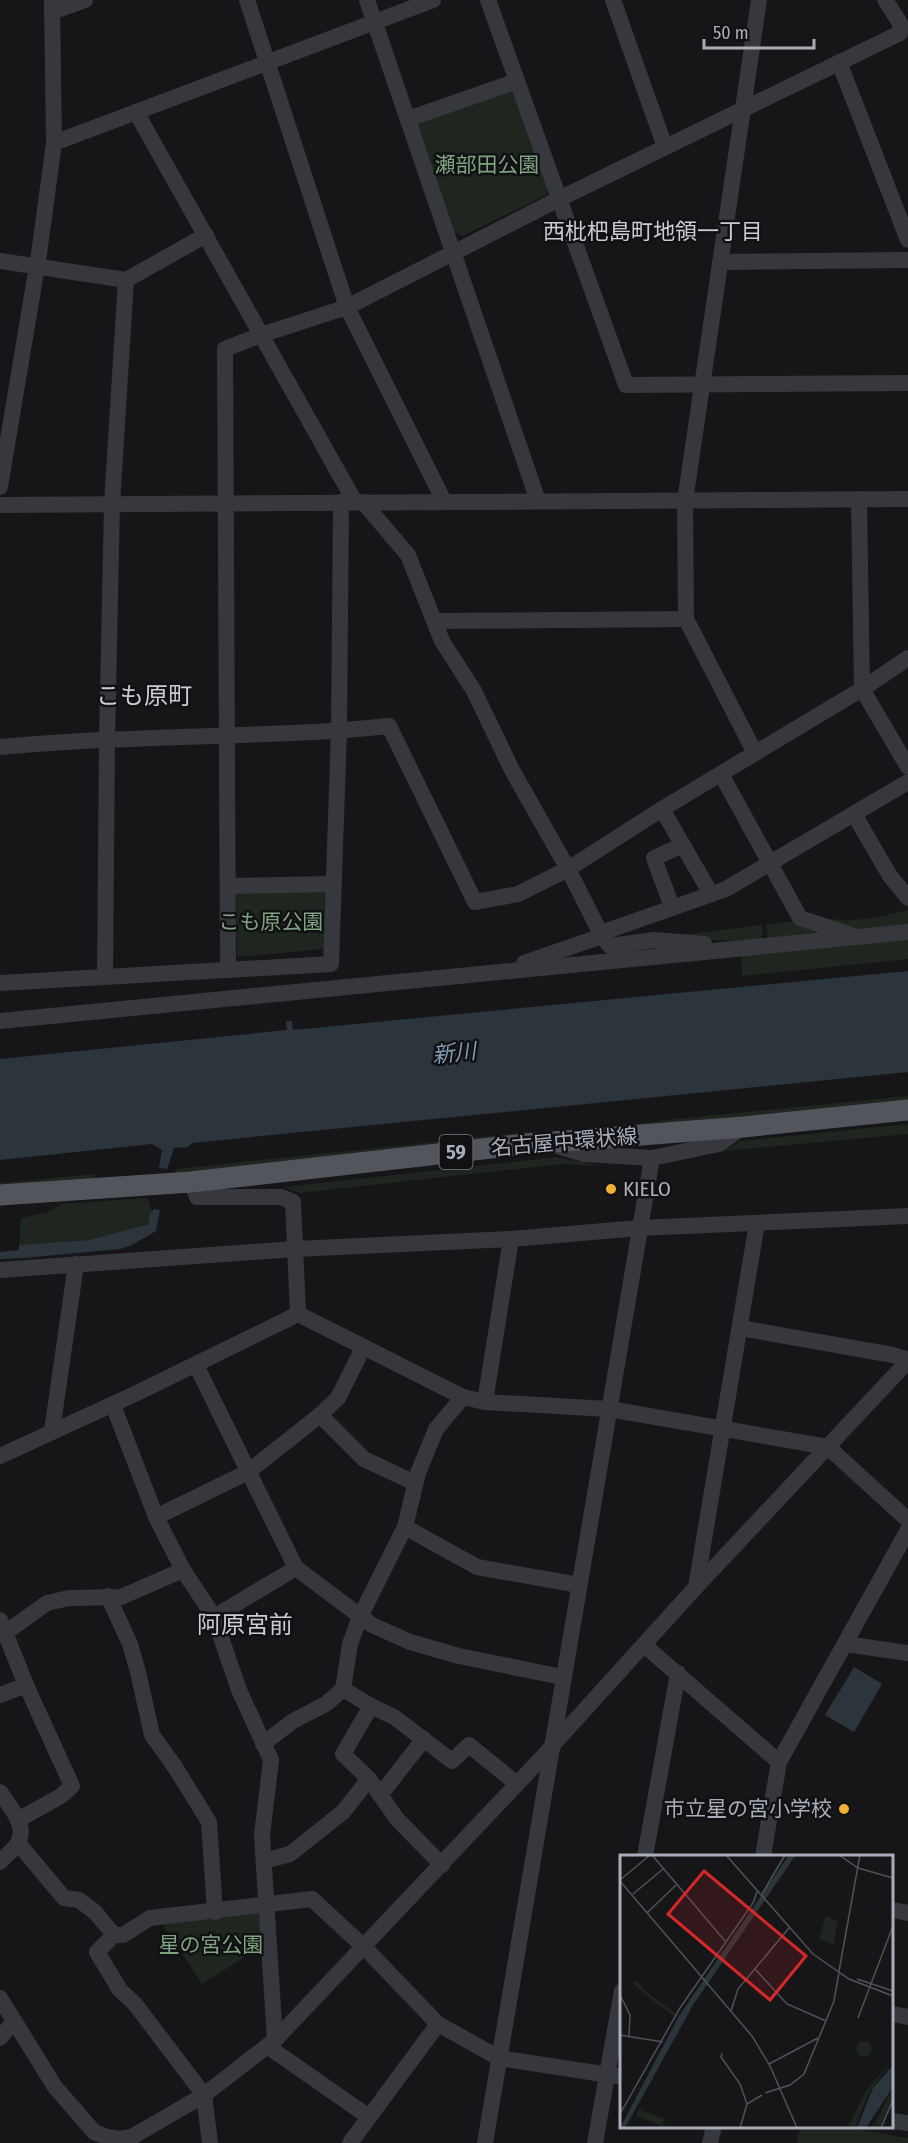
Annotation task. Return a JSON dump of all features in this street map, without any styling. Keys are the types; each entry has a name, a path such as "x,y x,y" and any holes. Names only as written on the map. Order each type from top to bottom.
{"main road":[{"name":"名古屋中環状線","path":"2,1196 190,1182 545,1142 743,1127 908,1110"}],"street":[{"path":"0,487 37,267 54,143 52,6 85,0"},
{"path":"247,0 347,307 444,501"},
{"path":"367,0 538,501"},
{"path":"54,143 433,0"},
{"path":"488,0 626,386 908,383"},
{"path":"613,0 665,147"},
{"path":"756,753 686,619 685,501 759,0"},
{"path":"228,970 225,349 347,307 559,199 900,33 900,23 885,0"},
{"path":"839,62 908,240"},
{"path":"408,119 517,81"},
{"path":"136,112 353,502 408,555 442,642 474,691 512,770 610,946 654,940 753,947"},
{"path":"0,261 126,280 206,235"},
{"path":"720,262 908,260"},
{"path":"105,976 106,740 112,504 126,280"},
{"path":"859,499 862,689 908,767"},
{"path":"0,505 908,499"},
{"path":"0,983 331,964 339,731 353,502"},
{"path":"434,621 686,619"},
{"path":"0,747 106,740 339,731 389,726 475,902 518,894 568,869 662,809 862,689 908,658"},
{"path":"721,774 800,918 857,937"},
{"path":"494,972 726,889 908,782"},
{"path":"662,809 711,894"},
{"path":"854,814 890,876 908,897"},
{"path":"672,907 654,858 683,845"},
{"path":"228,886 334,884"},
{"path":"0,1021 908,932"},
{"path":"545,1142 584,1154 652,1158 719,1144 743,1127"},
{"path":"485,2143 562,1677 652,1158"},
{"path":"190,1182 197,1197 281,1197 293,1202 298,1314"},
{"path":"0,1270 295,1249 511,1239 639,1228 908,1216"},
{"path":"696,1587 757,1223"},
{"path":"484,1402 511,1239"},
{"path":"52,1431 76,1264"},
{"path":"298,1314 463,1397 484,1402 609,1409 828,1447 908,1520"},
{"path":"0,1456 113,1405 298,1314"},
{"path":"0,1998 55,2086 94,2132 107,2137 131,2140 204,2095 271,2043 442,1865 696,1587 908,1360 893,1355 740,1328"},
{"path":"156,1517 248,1472 320,1414 338,1398 363,1348"},
{"path":"196,1365 296,1568 372,1625 410,1642 459,1656 562,1677"},
{"path":"263,1744 292,1721 326,1704 343,1689 350,1644 360,1617 405,1527 416,1483 436,1429 463,1397"},
{"path":"113,1405 156,1517 183,1570 214,1617 239,1690 271,1760 262,1835 267,1904 271,2043"},
{"path":"320,1414 364,1459 416,1483"},
{"path":"405,1527 477,1567 579,1585"},
{"path":"763,1855 779,1762 908,1530"},
{"path":"214,1617 296,1568"},
{"path":"18,1820 61,1796 72,1786 3,1627 47,1603 69,1598 121,1597 183,1570"},
{"path":"108,1596 130,1644 152,1735 175,1767 208,1822 215,1912"},
{"path":"845,1644 908,1653"},
{"path":"644,1645 779,1762"},
{"path":"645,1855 678,1673"},
{"path":"0,1695 26,1684"},
{"path":"343,1689 394,1717 452,1761 469,1744 517,1784"},
{"path":"371,1706 343,1754 369,1779 397,1819 442,1865"},
{"path":"380,1795 424,1739"},
{"path":"264,1861 291,1854 344,1812 369,1779"},
{"path":"0,1791 18,1820 21,1832 18,1843 0,1862"},
{"path":"18,1843 64,1898 79,1900 95,1912 114,1935"},
{"path":"210,2143 204,2095 135,2004 120,1990 97,1952 114,1935 123,1935 150,1918 312,1899 364,1947 438,2024 499,2058 614,2076"},
{"path":"893,1910 908,1913"},
{"path":"595,2143 614,2076 620,2003"},
{"path":"893,2014 908,2017"},
{"path":"0,2038 14,2021"},
{"path":"350,2143 438,2024"},
{"path":"271,2043 369,2117"},
{"path":"893,2121 908,2123"},
{"path":"710,2143 714,2128"}],"green space":[{"name":"瀬部田公園","path":"507,88 515,91 549,186 546,195 463,236 455,232 417,124"},
{"name":"こも原公園","path":"325,889 324,949 237,957 236,890"},
{"path":"908,910 908,926 856,931 827,918 857,920"},
{"path":"798,921 840,934 768,941 766,924"},
{"path":"762,925 763,942 655,938"},
{"path":"908,938 908,959 742,976 741,954"},
{"path":"908,1096 908,1101 611,1129 665,1120"},
{"path":"908,1124 908,1134 724,1151 740,1141"},
{"path":"528,1132 577,1132 176,1176 176,1169"},
{"path":"557,1157 602,1166 563,1164 300,1193 284,1187"},
{"path":"95,1174 96,1180 0,1190 0,1183"},
{"path":"147,1198 152,1211 149,1215 149,1224 89,1240 19,1245 21,1218 48,1212 62,1204"},
{"name":"星の宮公園","path":"260,1911 266,1944 202,1984 162,1923"},
{"path":"800,2128 852,2128 908,2138 908,2143 797,2143"}],"water":[{"name":"新川","path":"908,971 908,1072 192,1143 188,1147 174,1148 167,1169 159,1168 162,1150 152,1144 0,1160 0,1059 287,1030 286,1021 292,1021 293,1030"},
{"path":"154,1209 160,1210 156,1231 120,1249 0,1259 0,1252 19,1250 19,1245 89,1240 149,1224 149,1215"},
{"path":"854,1667 882,1684 854,1732 825,1715"}],"place":[{"name":"KIELO","path":"611,1189"},
{"name":"市立星の宮小学校","path":"844,1809"}],"district":[{"name":"西枇杷島町地領一丁目","path":"653,231"},
{"name":"こも原町","path":"144,696"},
{"name":"阿原宮前","path":"245,1625"}]}
